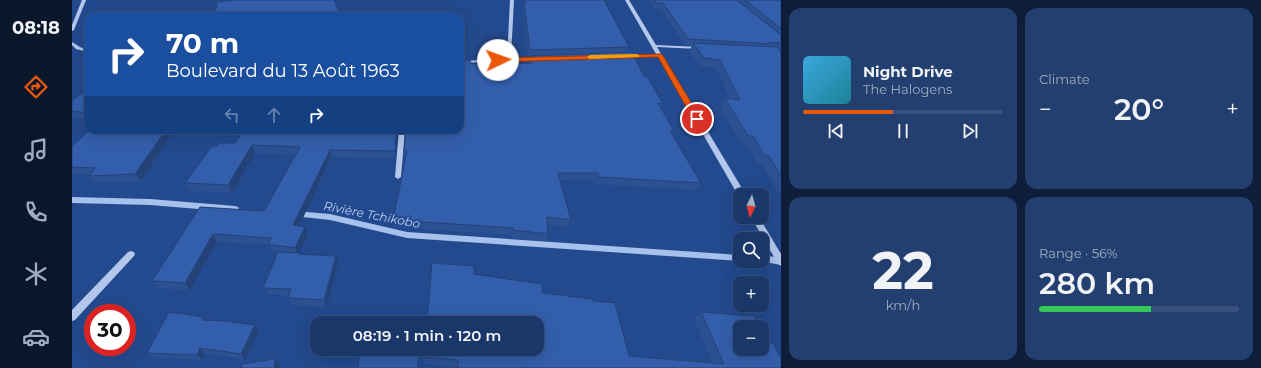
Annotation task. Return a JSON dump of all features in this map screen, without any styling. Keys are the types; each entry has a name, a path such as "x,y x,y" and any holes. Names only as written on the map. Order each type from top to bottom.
{"street":[{"path":"72,30 84,0"},
{"path":"511,59 509,58 512,0"},
{"path":"627,0 738,188"},
{"path":"72,16 78,15"},
{"path":"72,43 78,48 84,50"},
{"path":"654,46 702,48"},
{"path":"620,56 660,55"},
{"path":"464,62 542,58"},
{"path":"398,177 402,134"},
{"path":"759,224 781,262"},
{"path":"72,316 131,254"}],"building":[{"path":"235,0 334,0 338,10 342,11 216,12 217,2"},
{"path":"525,0 604,0 629,47 530,50 524,3 526,4"},
{"path":"654,0 737,0 781,35 781,43 769,42 771,44 688,39 663,3 656,3"},
{"path":"746,0 781,0 781,29"},
{"path":"693,43 777,47 781,52 781,176 769,156 764,155 753,136 748,136 725,98 740,100 720,60 704,58"},
{"path":"632,52 644,76 647,76 663,104 658,103 674,131 670,131 701,183 599,177 598,173 558,173 571,220 547,217 548,234 513,230 513,228 393,220 407,151 404,151 406,134 464,134 464,60 470,60 471,64 532,63 531,56"},
{"path":"84,92 84,112 72,111 72,100"},
{"path":"86,134 163,134 135,174 89,176 95,168 72,167 72,146"},
{"path":"241,134 396,134 395,151 330,150 293,225 305,227 295,248 268,244 271,238 213,234 185,283 152,281 200,207 264,211 300,147 252,145 228,185 185,183 212,146 217,146 219,143 235,143"},
{"path":"278,252 336,256 324,300 288,298 291,289 263,288"},
{"path":"432,263 474,266 474,274 542,284 542,293 615,303 629,356 724,364 701,312 754,316 756,320 733,320 733,356 769,356 769,343 773,343 781,358 781,368 458,368 458,360 424,356 544,356 544,316 428,316"},
{"path":"169,312 203,317 202,320 226,321 255,325 241,354 200,348 197,355 147,353"},
{"path":"359,356 418,356 418,368 358,368"},
{"path":"275,359 274,368 241,368 242,364"}],"waterway":[{"name":"Rivière Tchikobo","path":"72,200 150,202 235,209"},
{"name":"Rivière Tchikobo","path":"296,214 330,217 407,235 733,258"},
{"name":"Rivière Tchikobo","path":"769,260 781,261"}],"slow traffic":[{"path":"590,57 637,56"}],"route":[{"path":"498,60 660,55 697,119"}]}
